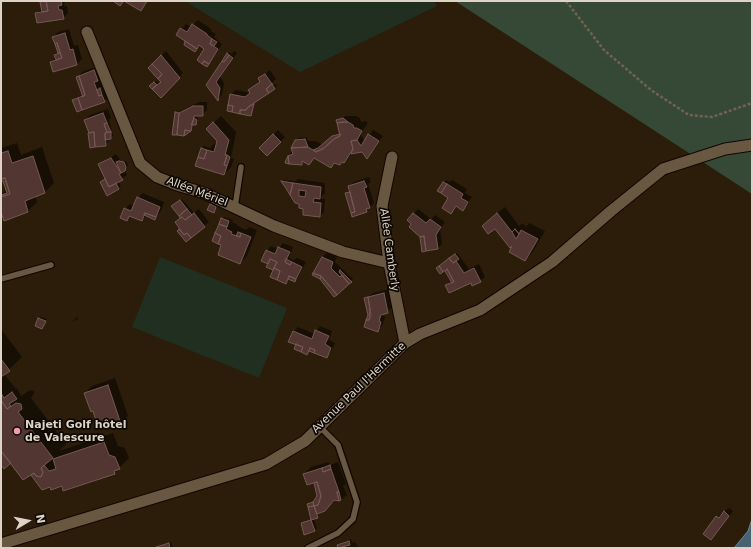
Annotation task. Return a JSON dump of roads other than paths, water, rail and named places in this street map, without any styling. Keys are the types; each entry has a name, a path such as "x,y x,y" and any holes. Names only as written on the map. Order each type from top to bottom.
{"street":[{"name":"Allée Mériel","path":"87,32 140,163 157,177 204,193 274,226 343,252 389,263"},
{"name":"Avenue Paul l'Hermitte","path":"1,544 266,464 305,441 405,343 420,334 480,310 552,262 611,211 663,169 725,149 752,145"},
{"name":"Allée Camberly","path":"392,157 382,206 389,263 405,343"}],"lane":[{"path":"235,207 241,167"},
{"path":"1,279 51,266"},
{"path":"308,548 338,533 353,519 357,502 338,445 319,426"}],"water":[{"path":"752,519 752,548 734,548 748,531"}],"place":[{"name":"Najeti Golf hôtel de Valescure","path":"17,431"}]}
